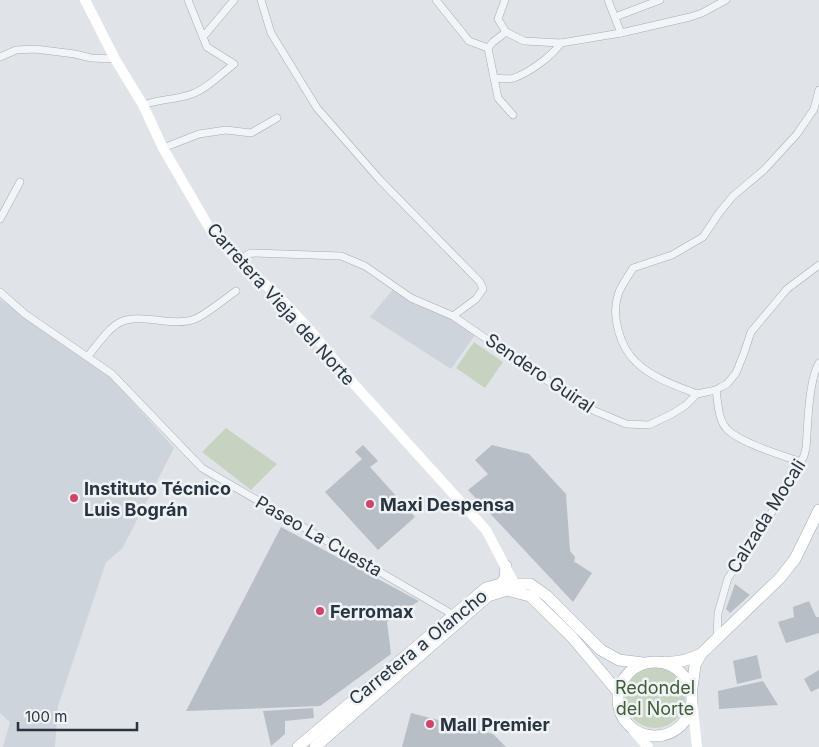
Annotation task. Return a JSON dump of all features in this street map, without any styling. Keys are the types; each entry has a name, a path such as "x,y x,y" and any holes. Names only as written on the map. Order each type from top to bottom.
{"main road":[{"path":"701,654 689,660 643,663 626,674 618,692 617,702 625,723 633,730 644,735 655,736 677,729 685,721 690,712 695,665 701,654 780,578 795,559 819,510"},
{"path":"502,584 505,578 506,566"},
{"name":"Carretera a Olancho","path":"315,747 486,588 502,584 530,584 546,596 601,650 619,660 643,663"},
{"name":"Carretera a Olancho","path":"298,747 457,617 488,596 507,590 530,596 572,637 618,692"},
{"path":"663,662 681,672 688,680 692,695"}],"street":[{"name":"Carretera Vieja del Norte","path":"85,0 114,59 143,105 163,148 210,229 237,260 280,298 310,330 353,382 486,530 514,583"},
{"path":"143,105 157,100 190,95 234,64 207,47 188,0"},
{"path":"203,37 234,0"},
{"path":"261,0 271,33 317,108 380,180 480,282 483,289 476,299 453,316"},
{"path":"436,0 470,41 488,48"},
{"path":"505,0 498,19 506,32 524,41 561,43 621,34 702,13 726,0"},
{"path":"608,0 621,34"},
{"path":"615,17 660,0"},
{"path":"506,32 492,42 488,48 498,98 513,115"},
{"path":"494,78 512,79 540,63 556,50 561,43"},
{"path":"0,57 16,50 35,49 92,58 114,59"},
{"path":"697,394 650,373 636,362 626,349 619,332 615,304 618,293 633,268 672,255 703,237 733,196 764,170 797,134 814,109 819,90"},
{"path":"163,148 199,134 226,130 251,133 277,118"},
{"path":"0,219 20,182"},
{"name":"Sendero Guiral","path":"237,260 251,253 341,256 365,266 411,298 453,316 577,401 595,411 626,424 649,425 686,405 697,394 716,390 727,384 736,373 751,332 787,289 819,264"},
{"path":"88,356 118,322 132,318 168,321 195,319 236,290"},
{"name":"Paseo La Cuesta","path":"0,292 25,314 112,374 202,468 457,617"},
{"name":"Calzada Mocali","path":"717,638 718,612 728,578 758,536 801,462 806,448 814,374 819,363"},
{"path":"716,390 722,422 727,430 753,445 801,462"},
{"path":"692,695 698,747"},
{"path":"633,730 648,747"}],"shaded area":[{"path":"394,288 420,306 455,319 475,335 451,369 370,317"},
{"name":"Instituto Técnico Luis Bográn","path":"0,299 111,378 174,448 122,549 106,562 58,706 55,747 3,747 10,722 0,713"}],"green space":[{"path":"474,342 503,362 485,388 456,368"},
{"path":"226,428 277,464 251,490 202,452"},
{"name":"Redondel del Norte","path":"649,668 661,668 672,673 680,681 685,692 683,710 672,723 661,728 649,728 638,723 630,715 625,704 625,692 630,681 638,673"}],"building":[{"name":"Maxi Despensa","path":"363,445 378,461 370,467 415,517 378,550 325,492 362,459 355,452"},
{"path":"492,445 529,454 566,494 570,551 575,557 574,563 592,573 573,602 468,490 488,474 475,460"},
{"name":"Ferromax","path":"281,527 419,601 387,622 391,654 320,706 186,711"},
{"path":"735,584 750,595 730,613 726,609"},
{"path":"809,601 816,617 819,617 819,633 786,643 778,622 794,617 793,607"},
{"path":"757,655 762,678 737,684 733,661"},
{"path":"819,670 819,688 811,692 804,679"},
{"path":"763,681 778,705 719,709 718,691"},
{"path":"313,708 314,718 285,721 285,734 271,746 263,711"},
{"name":"Mall Premier","path":"411,713 493,734 506,747 402,747"}],"place":[{"name":"Instituto Técnico Luis Bográn","path":"74,498"},
{"name":"Maxi Despensa","path":"370,504"},
{"name":"Ferromax","path":"320,611"},
{"name":"Mall Premier","path":"430,724"}]}
